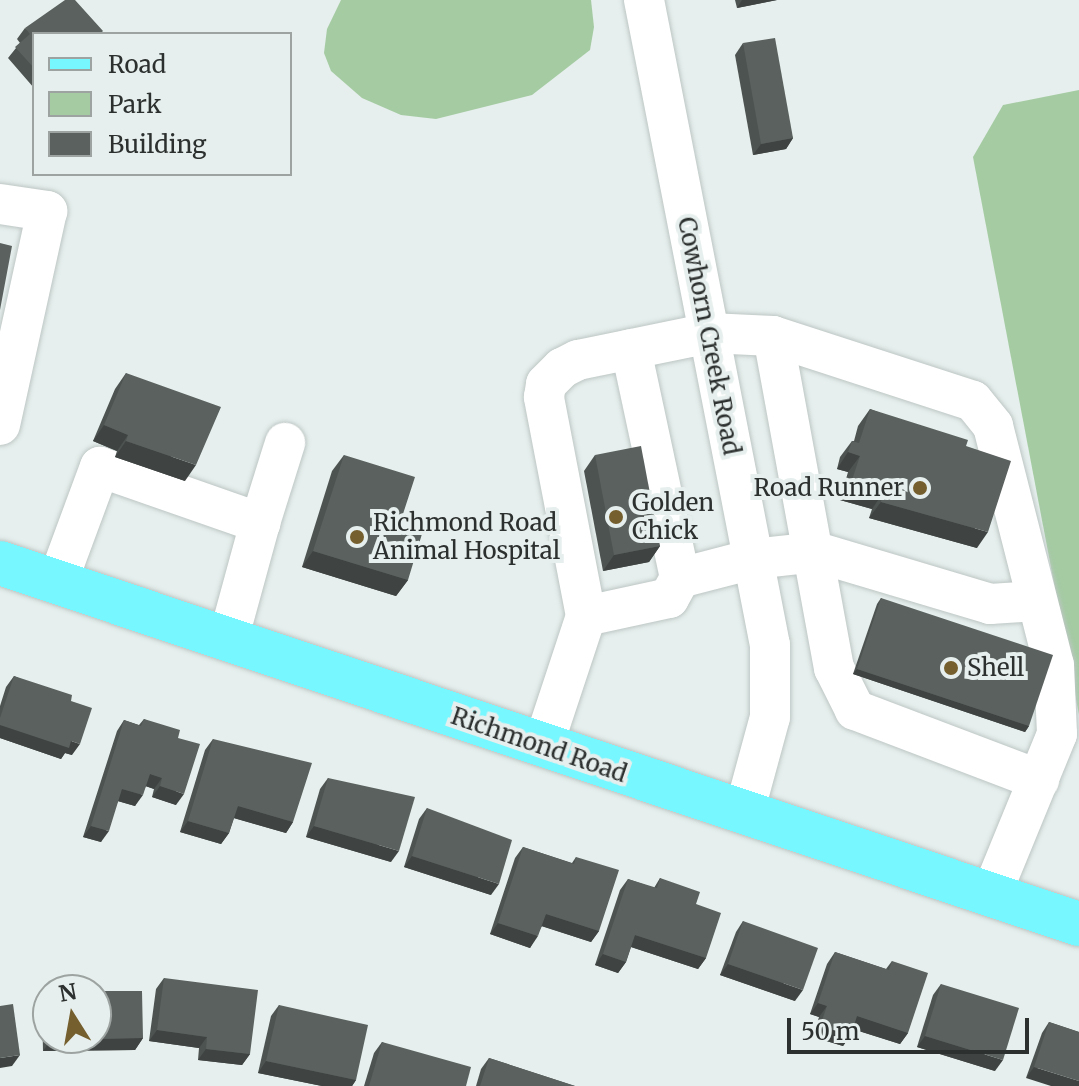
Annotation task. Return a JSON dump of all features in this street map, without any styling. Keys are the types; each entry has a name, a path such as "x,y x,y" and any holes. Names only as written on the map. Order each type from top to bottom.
{"main road":[{"name":"Richmond Road","path":"0,563 1079,924"}],"street":[{"name":"Cowhorn Creek Road","path":"644,0 770,645 770,717 744,813"},
{"path":"0,204 47,211 0,425"},
{"path":"543,746 586,616 544,397 546,384 562,368 631,349 709,333 773,336 973,401 985,412 993,426 1054,665 1057,734 991,895"},
{"path":"773,336 816,552 834,668 855,710 1039,780"},
{"path":"586,616 669,598 680,578 631,349"},
{"path":"228,640 285,443"},
{"path":"57,583 100,467 260,523"},
{"path":"680,578 753,559 816,552 990,604 1037,601"}],"green space":[{"path":"341,0 591,0 594,27 590,50 532,95 436,119 401,115 362,98 331,71 324,53 327,29"},
{"path":"1079,90 1079,715 973,157 1003,105"}],"building":[{"path":"65,0 75,0 103,31 32,32 32,66 15,47 30,34 25,28"},
{"path":"775,38 793,138 761,144 743,43"},
{"path":"0,243 12,246 0,310"},
{"path":"126,373 221,407 196,465 126,441 128,435 104,425"},
{"name":"Road Runner","path":"870,409 968,440 966,446 1011,461 988,532 881,502 883,493 851,483 860,456 848,452 852,441 859,443"},
{"name":"Golden Chick","path":"641,446 660,546 614,555 595,455"},
{"name":"Richmond Road Animal Hospital","path":"344,455 415,477 402,517 425,524 408,580 313,551"},
{"name":"Shell","path":"881,598 1053,655 1029,726 857,669"},
{"path":"14,676 72,695 71,701 92,708 80,744 71,741 69,748 0,725"},
{"path":"144,719 180,730 178,738 200,744 184,794 160,786 162,778 150,774 143,795 122,789 109,831 91,826 124,720 141,726"},
{"path":"213,739 312,763 293,822 238,806 229,833 188,821"},
{"path":"328,778 415,797 399,851 314,826"},
{"path":"427,808 512,840 499,884 412,856"},
{"path":"523,847 574,864 576,857 619,870 599,931 546,914 538,936 498,923"},
{"path":"660,878 700,892 696,904 721,913 706,958 635,935 626,962 603,954 628,879 657,888"},
{"path":"743,921 818,948 803,990 728,964"},
{"path":"835,952 889,970 892,961 928,973 908,1033 857,1016 851,1035 820,1026 827,1006 818,1003"},
{"path":"164,978 258,990 250,1054 206,1049 207,1037 157,1030"},
{"path":"941,984 1019,1008 1003,1060 925,1036"},
{"path":"112,991 142,991 143,1038 112,1039"},
{"path":"13,1004 20,1055 0,1058 0,1006"},
{"path":"279,1005 368,1025 356,1080 266,1061"},
{"path":"1049,1022 1079,1032 1079,1081 1034,1067"},
{"path":"382,1042 471,1067 466,1086 369,1086"},
{"path":"489,1058 575,1086 480,1086"}],"place":[{"name":"Road Runner","path":"920,488"},
{"name":"Golden Chick","path":"616,517"},
{"name":"Richmond Road Animal Hospital","path":"357,537"},
{"name":"Shell","path":"951,668"}]}
